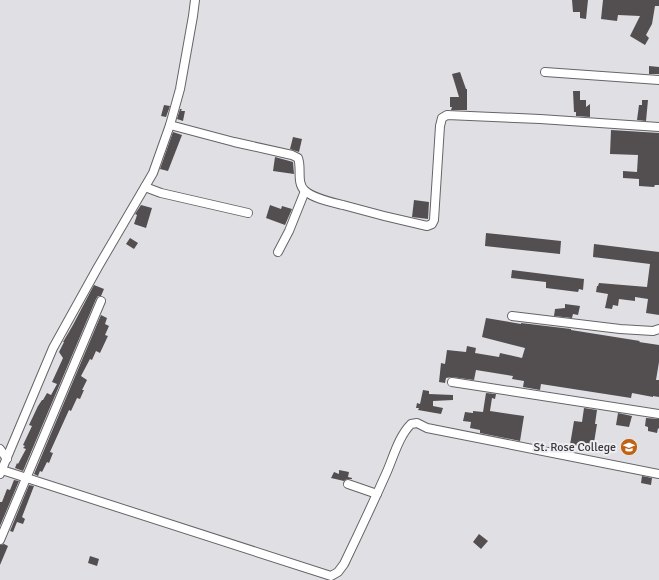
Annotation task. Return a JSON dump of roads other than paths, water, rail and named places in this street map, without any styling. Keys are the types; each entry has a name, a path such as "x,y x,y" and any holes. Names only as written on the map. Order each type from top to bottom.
{"street":[{"path":"195,0 180,89 170,125 153,173 98,267 54,348 1,472 26,478 331,576 338,572 344,564 401,439 411,424 417,423 427,428 659,474"},
{"path":"545,72 659,80"},
{"path":"170,125 234,142 292,155 298,158 300,163 300,182 305,191 320,198 399,220 427,226 432,224 434,220 440,126 442,118 446,116 540,119 659,127"},
{"path":"145,187 161,193 248,213"},
{"path":"278,252 289,231 305,191"},
{"path":"0,540 101,301"},
{"path":"512,316 620,329 653,331 659,329"},
{"path":"452,382 659,414"},
{"path":"0,449 7,458"},
{"path":"348,484 377,494"}],"place":[{"name":"St. Rose College","path":"629,447"}]}
